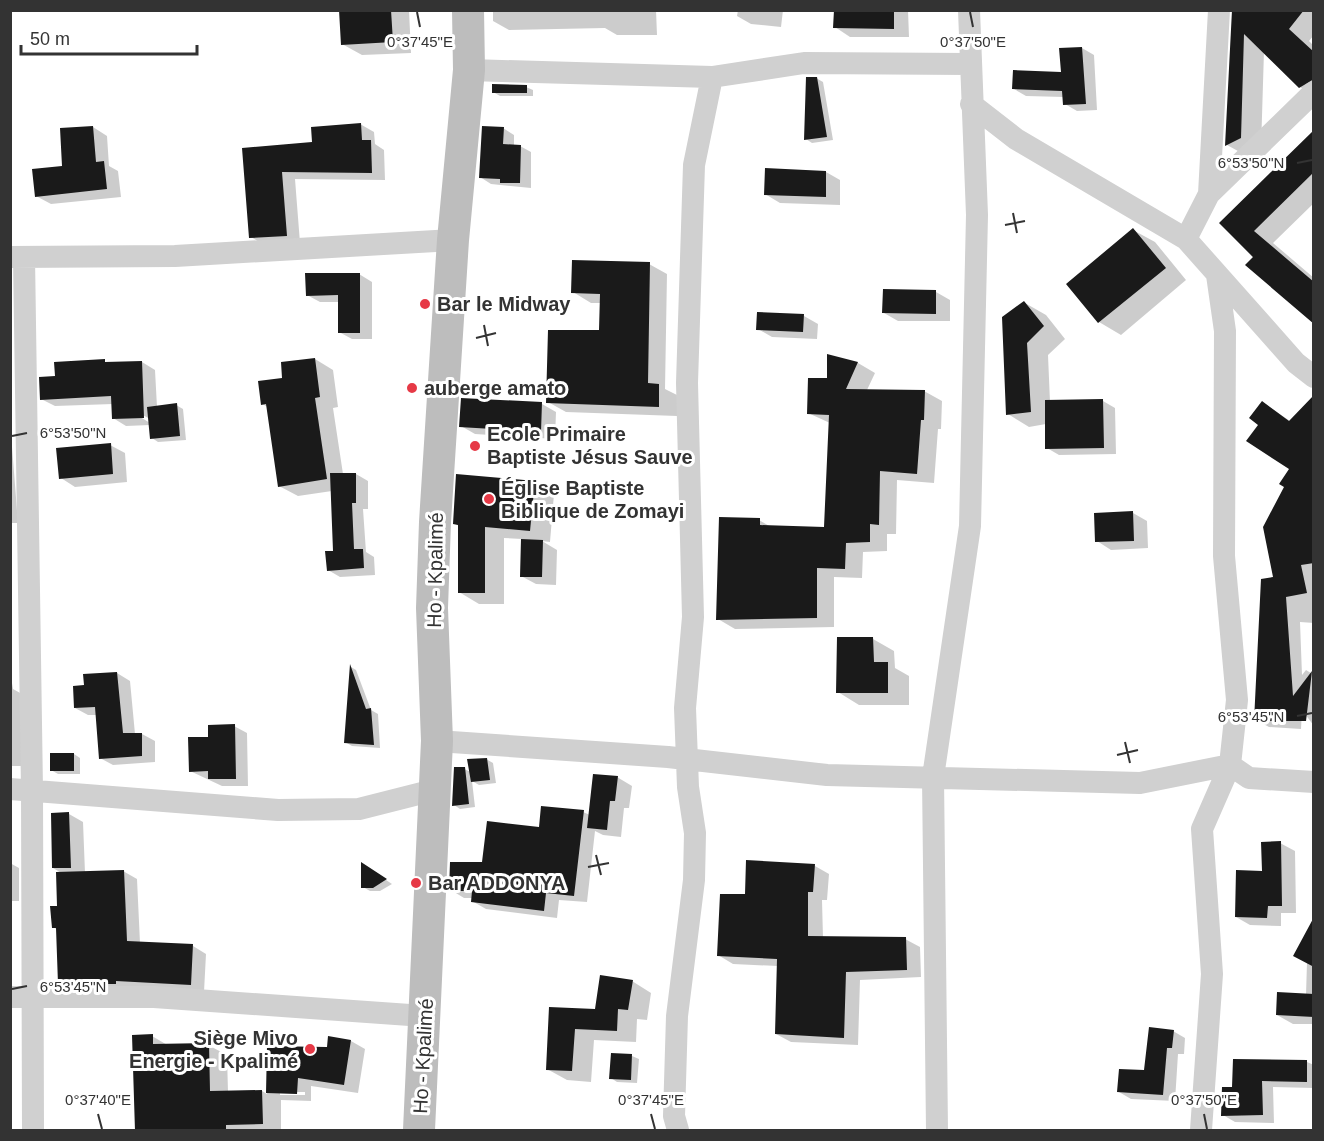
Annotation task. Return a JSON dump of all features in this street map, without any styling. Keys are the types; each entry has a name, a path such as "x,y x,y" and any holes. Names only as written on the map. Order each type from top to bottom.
{"main road":[{"name":"Ho - Kpalimé","path":"419,1131 431,918 437,741 432,608 434,554 453,240 469,70 468,10"}],"street":[{"path":"937,1131 933,777 970,526 977,215 969,64 969,10"},
{"path":"1209,194 1219,10"},
{"path":"469,70 712,77 804,63 969,64"},
{"path":"678,1131 674,1116 676,1017 694,880 695,832 687,761 685,708 693,617 687,382 693,177 712,77"},
{"path":"1186,239 1209,194 1314,92"},
{"path":"971,104 1016,139 1186,239 1296,363 1314,377"},
{"path":"33,1131 34,997 21,790 17,257 175,256 453,240"},
{"path":"1201,1131 1212,974 1202,830 1230,765 1237,700 1224,556 1225,331 1217,275"},
{"path":"437,741 668,758 827,775 1140,783 1230,765 1248,778 1314,782"},
{"path":"21,790 278,810 359,809 434,790"},
{"path":"10,997 154,997 424,1016"}],"building":[{"path":"339,10 391,10 393,42 341,45"},
{"path":"834,10 894,10 894,29 833,28"},
{"path":"1232,10 1304,10 1289,29 1314,52 1314,79 1299,88 1244,34 1241,138 1225,146"},
{"path":"1082,47 1086,104 1063,105 1062,91 1012,89 1013,70 1061,72 1059,48"},
{"path":"806,77 817,77 827,137 804,140"},
{"path":"492,84 527,85 527,93 492,93"},
{"path":"361,123 362,140 371,140 372,173 282,172 287,236 249,238 242,148 312,142 311,127"},
{"path":"93,126 96,162 104,161 107,189 35,197 32,169 62,166 60,128"},
{"path":"482,126 504,127 503,144 521,145 520,183 500,183 500,179 479,178"},
{"path":"1314,130 1314,172 1254,231 1314,282 1314,324 1245,265 1253,257 1219,223"},
{"path":"765,168 826,171 826,197 764,195"},
{"path":"1133,228 1166,268 1098,323 1066,284"},
{"path":"572,260 650,262 648,383 659,384 659,407 546,403 548,330 599,330 600,294 571,293"},
{"path":"305,273 360,273 360,333 338,333 338,295 306,296"},
{"path":"883,289 936,290 936,314 882,313"},
{"path":"1024,301 1044,326 1027,343 1031,412 1006,415 1002,317"},
{"path":"757,312 804,314 803,332 756,330"},
{"path":"827,354 858,362 846,389 925,390 924,420 921,420 917,474 880,471 879,525 870,524 870,542 846,543 845,569 817,568 817,618 716,620 719,517 760,518 760,525 824,527 829,415 807,414 808,378 827,378"},
{"path":"315,358 320,397 315,398 327,479 278,487 266,404 261,405 258,381 282,378 281,362"},
{"path":"105,359 105,362 142,361 144,418 112,419 111,396 40,400 39,377 55,376 54,362"},
{"path":"1314,395 1314,563 1301,565 1307,593 1286,597 1293,696 1312,671 1306,721 1254,721 1261,579 1273,577 1263,527 1284,487 1279,484 1289,469 1246,441 1258,425 1249,418 1262,401 1289,421"},
{"path":"461,398 542,402 541,432 459,427"},
{"path":"1103,399 1104,448 1045,449 1045,400"},
{"path":"177,403 180,436 150,439 147,407"},
{"path":"111,443 113,474 59,479 56,448"},
{"path":"330,473 356,473 356,503 352,503 354,549 363,549 364,568 327,571 325,551 333,551"},
{"path":"456,474 535,481 530,531 485,527 485,593 458,593 458,525 453,524"},
{"path":"1133,511 1134,541 1095,542 1094,513"},
{"path":"521,539 543,540 542,577 520,577"},
{"path":"837,637 873,637 874,662 888,662 888,693 836,693"},
{"path":"350,664 366,709 371,708 374,745 344,743"},
{"path":"117,672 123,733 142,733 142,756 99,759 95,707 74,708 73,686 84,685 83,674"},
{"path":"235,724 236,779 208,779 208,771 189,772 188,737 208,737 208,725"},
{"path":"50,753 74,753 74,771 50,771"},
{"path":"487,758 490,780 471,782 467,759"},
{"path":"454,767 465,767 469,804 452,806"},
{"path":"593,774 618,776 615,801 610,801 607,830 587,828"},
{"path":"541,806 584,810 574,896 546,893 544,911 471,902 472,891 449,891 450,862 482,862 487,821 539,827"},
{"path":"69,812 71,868 52,868 51,813"},
{"path":"1281,841 1282,906 1268,906 1267,918 1235,917 1236,870 1262,871 1261,842"},
{"path":"746,860 815,864 813,892 808,892 808,936 906,937 907,970 846,972 844,1038 775,1034 777,959 717,956 720,894 745,894"},
{"path":"361,862 387,879 373,888 361,888"},
{"path":"124,870 127,941 193,944 191,985 116,981 116,984 58,984 56,928 52,928 50,906 57,906 56,872"},
{"path":"1314,917 1314,967 1293,956"},
{"path":"600,975 633,980 628,1010 618,1009 617,1031 575,1029 572,1071 546,1070 549,1007 595,1009"},
{"path":"1277,992 1314,994 1314,1017 1276,1015"},
{"path":"1149,1027 1174,1030 1172,1048 1167,1048 1163,1095 1117,1092 1119,1069 1144,1070"},
{"path":"153,1034 153,1044 209,1043 210,1091 262,1090 263,1124 226,1125 226,1131 135,1131 132,1035"},
{"path":"328,1036 351,1040 344,1085 298,1078 297,1094 266,1093 267,1046 327,1047"},
{"path":"611,1053 632,1054 631,1080 609,1079"},
{"path":"1233,1059 1307,1060 1307,1082 1262,1081 1263,1115 1221,1116 1222,1087 1232,1087"}],"place":[{"name":"Bar le Midway","path":"425,304"},
{"name":"auberge amato","path":"412,388"},
{"name":"Ecole Primaire Baptiste Jésus Sauve","path":"475,446"},
{"name":"Église Baptiste Biblique de Zomayi","path":"489,499"},
{"name":"Bar ADDONYA","path":"416,883"},
{"name":"Siège Mivo Energie - Kpalimé","path":"310,1049"}]}
